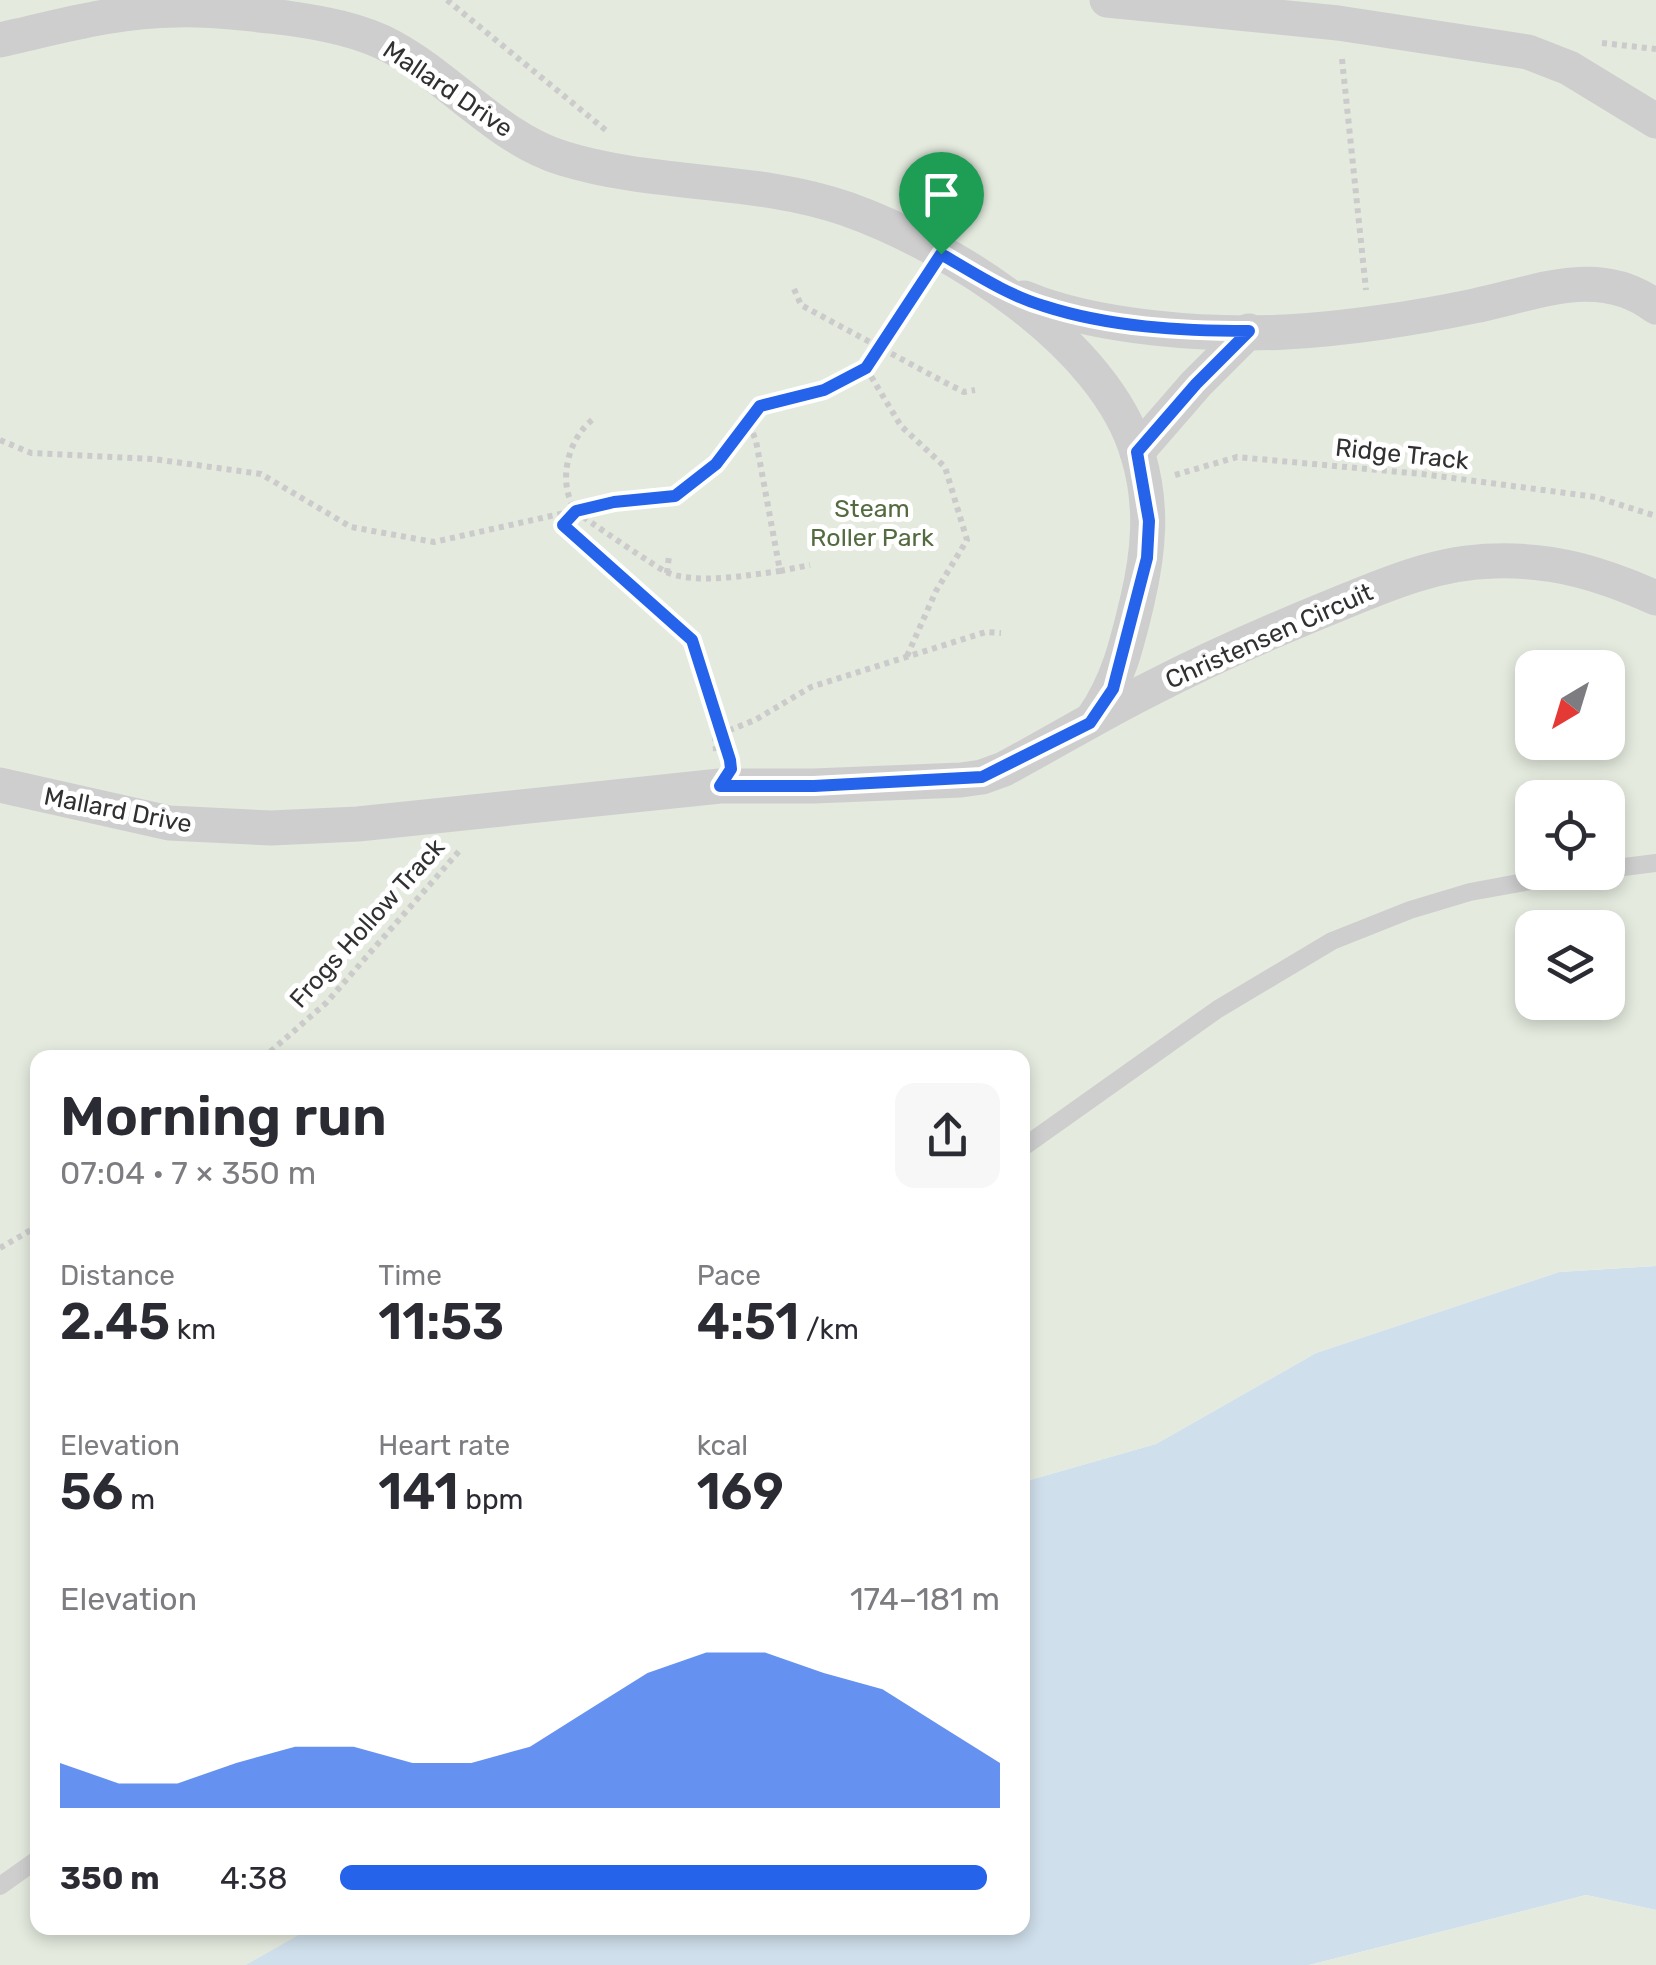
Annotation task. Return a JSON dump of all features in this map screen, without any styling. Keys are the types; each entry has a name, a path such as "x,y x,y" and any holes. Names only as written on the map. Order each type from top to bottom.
{"street":[{"path":"1106,0 1338,23 1528,52 1569,68 1656,121"},
{"name":"Mallard Drive","path":"0,40 110,16 177,10 250,14 354,32 389,45 431,72 534,148 590,166 799,196 848,210 941,254 1004,290"},
{"path":"1004,290 1042,306 1090,318 1197,331 1286,332 1369,322 1473,307 1562,284 1619,287 1656,306"},
{"path":"1004,290 1044,322 1090,370 1122,418 1141,468 1149,521 1147,558 1113,689 1090,723"},
{"path":"1141,468 1196,384 1249,331"},
{"name":"Christensen Circuit","path":"596,798 718,768 814,786 982,777 1152,688 1291,624 1401,578 1444,566 1492,560 1552,564 1606,576 1656,598"},
{"name":"Mallard Drive","path":"0,785 120,814 222,828 358,824 596,798"}],"lane":[{"path":"1625,866 1656,863"},
{"path":"1030,1142 1218,1009 1332,941 1410,910 1515,884"},
{"path":"0,1886 30,1865"}],"path":[{"path":"446,0 605,127 635,174"},
{"path":"1338,23 1369,322"},
{"path":"0,440 31,452 153,459 261,474 351,527 434,542 614,502 675,496 716,464 760,406 824,390 866,368 941,254"},
{"path":"794,289 800,304 964,392 974,390"},
{"path":"866,368 901,426 945,466 967,540 936,591 907,656"},
{"path":"592,420 569,450 566,480 576,511 667,573 720,579 810,565"},
{"path":"747,420 756,441 780,571"},
{"name":"Ridge Track","path":"1141,468 1236,457 1422,474 1596,497 1656,516"},
{"path":"576,511 563,525 692,640 722,734 731,769 718,768 716,736 722,734 755,720 810,687 986,632 1001,633"},
{"path":"667,573 669,556"},
{"name":"Frogs Hollow Track","path":"272,1050 326,1003 495,810"},
{"path":"0,1248 30,1231"}],"green space":[{"name":"Steam Roller Park","path":"0,0 1656,0 1656,1266 1559,1272 1316,1353 1156,1444 1030,1480 1030,1050 30,1050 30,1935 301,1935 249,1965 0,1965"},
{"path":"1586,1895 1656,1910 1656,1965 1309,1965"}],"water":[{"path":"1656,1266 1656,1910 1586,1895 1309,1965 246,1965 299,1935 1030,1935 1030,1480 1156,1444 1316,1353 1559,1272"}],"route":[{"path":"941,254 1004,290 1042,306 1090,318 1197,331 1249,331 1137,452 1149,521 1147,558 1113,689 1090,723 982,777 814,786 720,786 731,769 730,760 692,640 563,525 576,511 614,502 675,496 716,464 760,406 824,390 866,368 941,254"}]}
